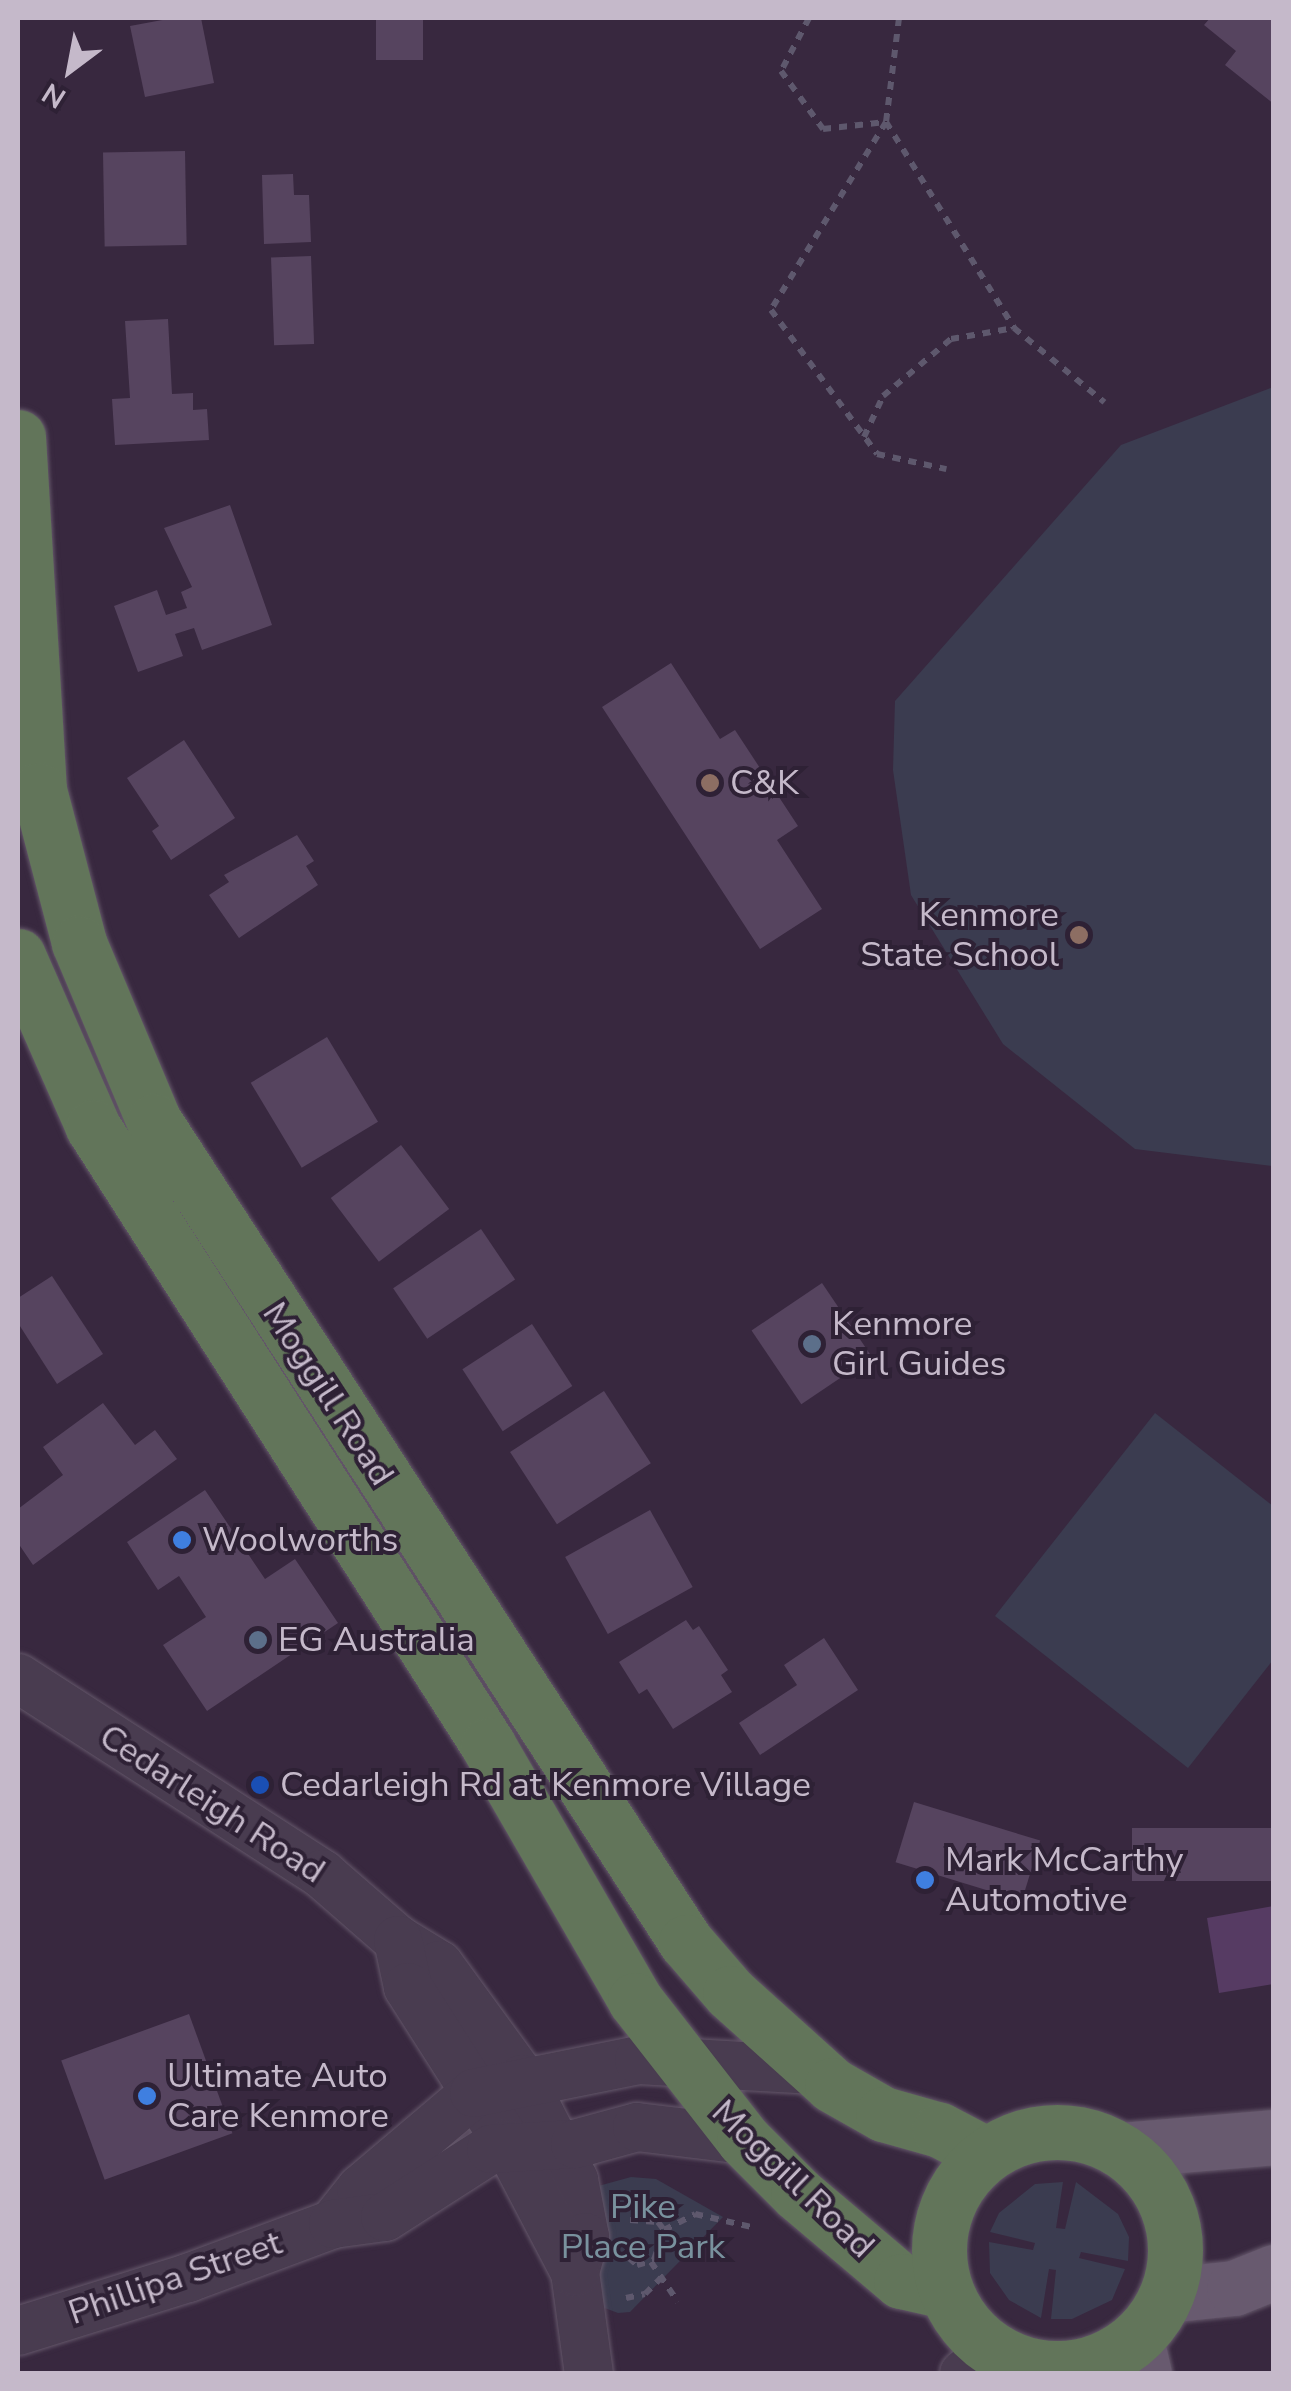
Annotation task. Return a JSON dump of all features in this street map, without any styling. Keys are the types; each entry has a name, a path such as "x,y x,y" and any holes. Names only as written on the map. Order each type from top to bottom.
{"highway":[{"name":"Moggill Road","path":"18,437 40,790 79,943 138,1088 227,1238 652,1896 730,1994 811,2070 883,2114 940,2130 986,2154"},
{"name":"Moggill Road","path":"18,956 47,1034 140,1205 488,1745 612,1966 678,2058 744,2140 901,2281 945,2291"},
{"path":"1048,2131 1081,2134 1120,2150 1160,2193 1173,2226 1168,2295 1140,2356 1010,2367 964,2325 945,2291 937,2254 942,2215 959,2181 986,2154 1048,2131"}],"main road":[{"path":"1120,2150 1274,2137"},
{"path":"1168,2295 1234,2288 1274,2272"}],"street":[{"name":"Cedarleigh Road","path":"18,1678 353,1895 398,1940 439,1965 522,2079 574,2180 585,2237 575,2272"},
{"path":"398,1940 408,1987 508,2144 575,2272 589,2374"},
{"name":"Phillipa Street","path":"333,2224 361,2190 474,2094 522,2079 678,2058 811,2070"},
{"name":"Phillipa Street","path":"18,2331 188,2278 333,2224 385,2217 475,2157 508,2144 558,2145 637,2127 744,2140"}],"path":[{"path":"810,18 780,72 823,129 886,122"},
{"path":"898,18 886,122 772,310 877,454 946,469"},
{"path":"886,122 1014,328 1104,402"},
{"path":"864,437 883,396 951,339 1014,328"},
{"path":"624,2252 637,2265 650,2261 664,2230 695,2214 761,2229"},
{"path":"623,2230 630,2220 658,2222 664,2230"},
{"path":"650,2261 678,2302"},
{"path":"617,2294 631,2300 661,2278"}],"green space":[{"path":"1273,387 1273,1166 1135,1149 1003,1044 911,895 893,770 895,701 1121,445"},
{"path":"1155,1413 1273,1506 1273,1660 1188,1768 995,1616"},
{"name":"Pike Place Park","path":"631,2177 656,2179 723,2217 630,2312 618,2313 602,2307 591,2188"},
{"path":"1063,2182 1056,2228 1065,2229 1076,2182 1118,2214 1129,2237 1128,2261 1081,2252 1079,2258 1125,2269 1112,2300 1072,2319 1051,2319 1056,2270 1049,2269 1041,2318 1009,2300 990,2273 989,2242 1033,2250 1035,2243 990,2232 999,2213 1035,2184"}],"shaded area":[{"path":"1273,1906 1273,1984 1219,1993 1207,1918"}],"building":[{"path":"173,18 201,18 214,83 145,97 130,26"},
{"path":"376,18 423,18 423,60 376,60"},
{"path":"1210,18 1274,18 1274,104 1225,65 1236,51 1204,25"},
{"path":"185,151 187,245 105,246 103,152"},
{"path":"293,174 294,195 309,195 311,242 264,244 262,175"},
{"path":"311,256 314,344 274,345 271,257"},
{"path":"168,319 172,394 193,393 193,410 207,409 209,440 115,445 112,399 130,398 125,321"},
{"path":"230,505 272,625 202,650 194,628 175,634 183,656 138,672 114,606 157,590 166,615 187,608 181,592 192,587 164,528"},
{"name":"C&K","path":"671,663 720,739 735,730 798,826 777,840 822,909 760,949 602,707"},
{"path":"184,740 235,818 171,860 152,831 159,826 127,778"},
{"path":"297,835 314,861 306,866 318,885 239,938 209,895 229,882 224,875"},
{"path":"327,1037 378,1122 302,1168 251,1083"},
{"path":"401,1145 449,1209 379,1262 331,1198"},
{"path":"481,1229 515,1280 427,1339 393,1288"},
{"path":"52,1276 103,1354 57,1384 18,1323 18,1298"},
{"name":"Kenmore Girl Guides","path":"822,1283 872,1357 801,1404 752,1331"},
{"path":"532,1324 572,1386 503,1431 462,1369"},
{"path":"604,1391 651,1463 557,1524 510,1452"},
{"path":"103,1403 135,1445 155,1430 177,1459 33,1565 18,1543 18,1509 63,1475 43,1447"},
{"path":"205,1490 265,1579 295,1559 338,1623 207,1711 163,1645 206,1617 179,1576 158,1590 127,1542"},
{"path":"650,1510 693,1587 608,1634 565,1557"},
{"path":"686,1620 693,1630 699,1626 728,1670 721,1675 732,1692 673,1729 647,1689 639,1694 619,1662"},
{"path":"824,1638 858,1690 760,1755 739,1723 797,1685 784,1665"},
{"path":"914,1802 1040,1841 1022,1901 896,1862"},
{"path":"1132,1828 1274,1828 1274,1881 1132,1881"},
{"name":"Ultimate Auto Care Kenmore","path":"189,2014 232,2133 105,2180 61,2061"}],"place":[{"name":"C&K","path":"710,783"},
{"name":"Kenmore State School","path":"1079,935"},
{"name":"Kenmore Girl Guides","path":"812,1344"},
{"name":"Woolworths","path":"182,1540"},
{"name":"EG Australia","path":"258,1640"},
{"name":"Cedarleigh Rd at Kenmore Village","path":"260,1785"},
{"name":"Mark McCarthy Automotive","path":"925,1880"},
{"name":"Ultimate Auto Care Kenmore","path":"147,2096"}]}
